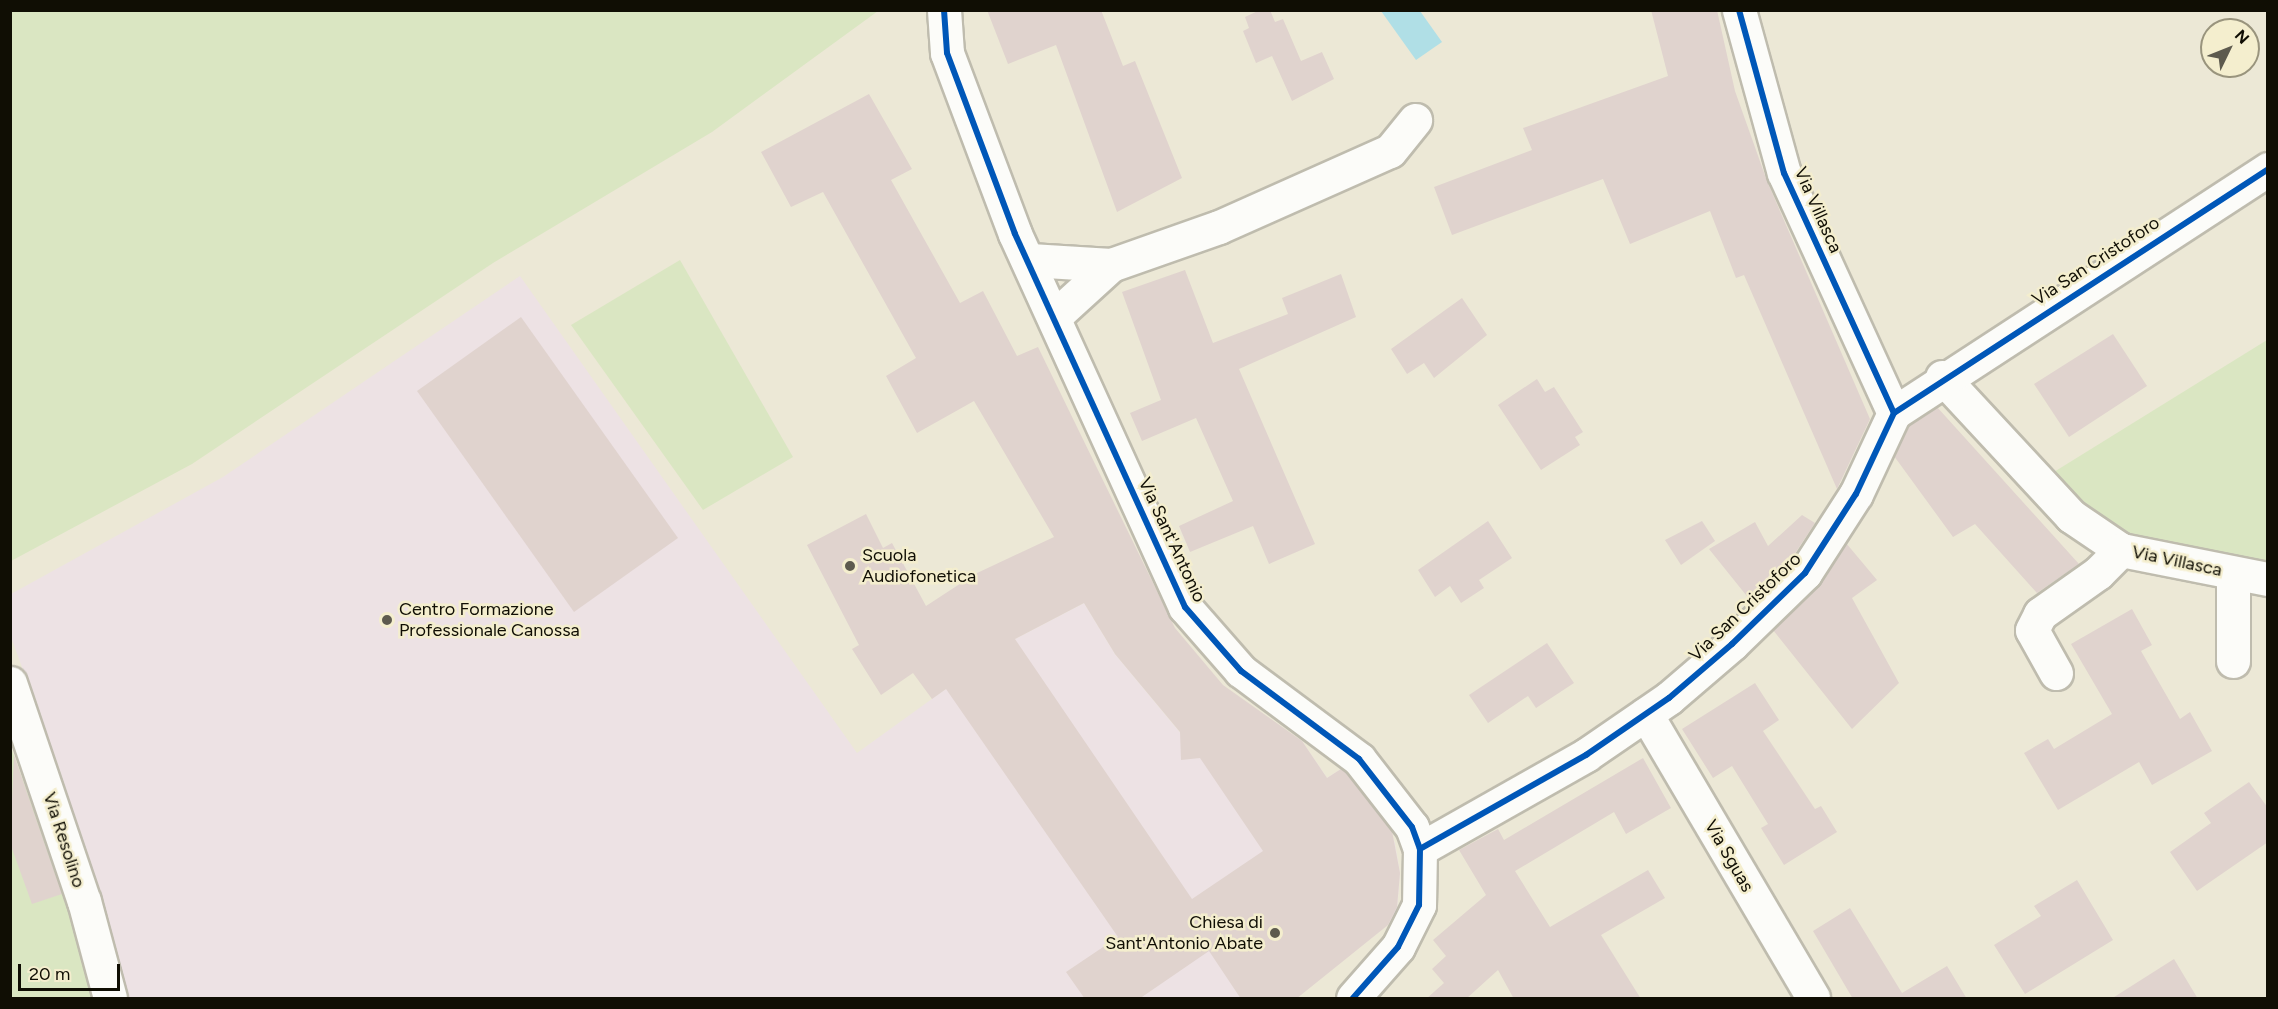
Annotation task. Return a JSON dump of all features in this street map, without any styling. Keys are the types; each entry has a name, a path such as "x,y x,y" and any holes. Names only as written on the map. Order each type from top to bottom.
{"street":[{"name":"Via Sant'Antonio","path":"944,10 948,53 1030,260 1199,629 1241,671 1359,759 1402,809 1420,849 1419,905 1409,928 1353,999"},
{"name":"Via Villasca","path":"1739,10 1784,173 1894,413"},
{"path":"1055,316 1111,265 1264,210 1390,151 1422,126"},
{"name":"Via San Cristoforo","path":"1420,849 1521,795 1646,714 1732,644 1805,573 1856,494 1894,413 1941,377 2268,169"},
{"path":"1030,260 1111,265"},
{"name":"Via Villasca","path":"1941,377 2071,516 2121,550 2268,579"},
{"name":"Via Villasca","path":"2056,674 2032,630 2040,614 2098,573 2121,550"},
{"name":"Via Villasca","path":"2233,573 2233,661"},
{"name":"Via Resolino","path":"10,684 81,890 110,999"},
{"name":"Via Sguas","path":"1646,714 1813,999"}],"shaded area":[{"name":"Centro Formazione Professionale Canossa","path":"520,276 857,753 1015,639 1084,603 1115,654 1183,736 1184,756 1259,713 1302,741 1327,778 1346,766 1390,827 1395,844 1400,873 1397,910 1389,924 1296,998 122,998 60,771 11,637 11,594 223,477"}],"green space":[{"path":"11,10 878,11 712,132 493,263 192,464 11,561"},
{"path":"680,260 793,457 703,510 571,325"},
{"path":"2267,340 2267,572 2124,544 2041,480"},
{"path":"10,745 64,893 96,998 11,998"}],"water":[{"path":"1381,11 1420,11 1442,42 1416,60"}],"building":[{"path":"987,10 1101,10 1123,66 1135,61 1182,178 1117,212 1056,45 1008,64"},
{"path":"1260,10 1270,10 1275,22 1283,19 1301,61 1322,52 1334,79 1292,101 1272,56 1256,63 1243,31 1249,28 1245,17"},
{"path":"1651,10 1717,10 1735,91 1767,181 1870,419 1837,489 1744,275 1736,278 1710,211 1630,244 1603,179 1452,235 1434,187 1532,150 1523,128 1668,76"},
{"path":"869,94 912,169 891,180 960,303 983,291 1017,356 1038,347 1175,628 1223,685 1302,741 1327,778 1341,769 1346,773 1392,831 1400,873 1397,907 1388,925 1296,999 1241,999 1209,951 1139,999 1085,999 1066,972 1118,937 946,689 932,699 913,673 881,695 852,649 859,645 807,545 866,514 883,548 892,543 926,606 975,574 1054,537 974,401 917,433 886,376 916,358 823,192 791,207 761,152","holes":["1084,603 1115,654 1180,732 1181,760 1200,758 1263,851 1192,899 1015,639"]},
{"path":"1185,270 1213,343 1288,314 1282,298 1341,274 1356,317 1239,369 1315,544 1269,564 1253,526 1190,552 1179,526 1233,501 1196,418 1142,441 1130,413 1161,400 1122,292"},
{"path":"1462,298 1487,335 1434,378 1424,363 1407,374 1391,349"},
{"path":"521,317 678,538 574,612 417,391"},
{"path":"2113,334 2147,386 2069,437 2034,384"},
{"path":"1537,379 1545,392 1554,387 1583,432 1575,437 1580,445 1541,470 1498,405"},
{"path":"1937,407 2079,564 2037,593 1975,524 1953,537 1894,456 1909,426"},
{"path":"1802,515 1815,523 1790,561 1750,600 1709,549 1755,522 1768,546"},
{"path":"1488,521 1512,558 1479,580 1484,588 1461,603 1450,586 1435,597 1418,570"},
{"path":"1702,521 1715,541 1681,565 1665,540"},
{"path":"1846,543 1877,580 1852,598 1899,683 1852,729 1773,630 1818,586"},
{"path":"2132,609 2152,645 2141,651 2180,719 2190,712 2212,751 2152,785 2139,762 2058,810 2024,753 2048,739 2054,749 2112,714 2071,644"},
{"path":"1547,643 1574,683 1536,708 1528,696 1488,723 1469,695"},
{"path":"1755,683 1779,720 1763,731 1815,809 1821,806 1837,832 1784,865 1761,828 1768,824 1732,766 1713,778 1682,729"},
{"path":"14,755 62,894 32,904 10,843"},
{"path":"1643,758 1671,808 1626,834 1614,812 1515,871 1550,927 1648,870 1665,898 1601,935 1641,999 1514,999 1498,970 1466,999 1426,999 1444,983 1432,969 1446,956 1433,940 1486,895 1459,850 1498,829 1504,840"},
{"path":"2249,782 2268,808 2268,842 2197,891 2170,852 2211,823 2204,813"},
{"path":"2077,880 2113,940 2025,994 1994,945 2041,916 2034,906"},
{"path":"1850,908 1902,993 1947,966 1967,999 1853,999 1813,931"},
{"path":"2174,959 2198,999 2111,999"}],"cycle path":[{"path":"944,10 947,53 1015,234 1185,607 1241,671 1359,759 1412,827 1420,849 1419,905 1398,947 1353,998"},
{"path":"1739,10 1784,173 1894,413"},
{"path":"1420,849 1586,755 1669,698 1732,644 1805,573 1856,494 1894,413 2268,169"}],"place":[{"name":"Scuola Audiofonetica","path":"850,566"},
{"name":"Centro Formazione Professionale Canossa","path":"387,620"},
{"name":"Chiesa di Sant'Antonio Abate","path":"1275,933"}]}
